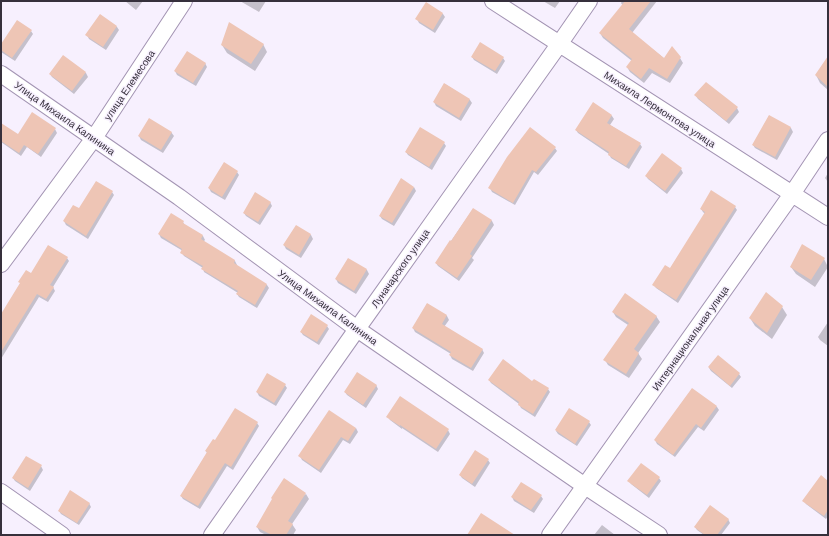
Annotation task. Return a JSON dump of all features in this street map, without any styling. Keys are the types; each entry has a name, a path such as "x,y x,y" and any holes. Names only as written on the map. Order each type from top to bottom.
{"street":[{"name":"улица Елемесова","path":"1,264 94,138 184,1"},
{"name":"Михаила Лермонтова улица","path":"493,1 828,217"},
{"name":"Луначарского улица","path":"212,535 589,1"},
{"name":"Улица Михаила Калинина","path":"1,74 180,197 357,329 585,486 659,535"},
{"name":"Интернациональная улица","path":"550,535 792,194 828,140"},
{"path":"1,492 62,535"}],"building":[{"path":"625,1 651,1 629,29 664,58 672,46 681,57 667,79 649,68 641,79 626,67 632,59 599,33"},
{"path":"426,2 443,13 433,30 415,19"},
{"path":"100,14 117,26 103,47 85,35"},
{"path":"17,20 32,30 12,58 1,50 1,44"},
{"path":"229,22 264,44 251,64 221,45"},
{"path":"480,42 504,57 495,71 471,57"},
{"path":"187,51 206,63 193,83 174,71"},
{"path":"63,55 86,72 72,91 49,74"},
{"path":"828,56 828,87 815,75"},
{"path":"706,82 738,107 726,121 694,95"},
{"path":"444,83 470,99 459,118 433,102"},
{"path":"593,102 612,115 607,123 641,143 626,166 608,155 609,152 575,130"},
{"path":"32,112 56,128 38,154 24,145 19,153 1,141 1,123 18,134"},
{"path":"769,115 791,127 775,157 752,145"},
{"path":"149,118 172,132 161,150 138,136"},
{"path":"420,127 445,142 429,167 405,152"},
{"path":"530,127 556,147 536,172 532,170 513,203 488,188 507,157"},
{"path":"662,153 682,168 665,191 645,176"},
{"path":"224,162 238,171 222,197 208,188"},
{"path":"401,178 414,187 392,223 379,216"},
{"path":"96,181 113,191 86,236 63,221 73,205 79,208"},
{"path":"711,190 736,206 676,300 652,285 665,265 670,268 705,212 700,209"},
{"path":"255,192 271,202 258,222 243,213"},
{"path":"473,208 492,220 470,254 472,256 457,278 435,263"},
{"path":"171,213 184,221 183,223 203,235 201,239 235,260 234,263 267,284 255,305 236,294 238,291 201,269 203,266 180,253 182,249 158,234"},
{"path":"296,225 311,234 299,255 283,245"},
{"path":"802,244 825,258 811,280 790,267"},
{"path":"48,245 68,257 50,285 54,287 46,299 37,294 1,352 1,314 20,283 18,282 26,270 31,273"},
{"path":"348,258 367,269 354,291 335,279"},
{"path":"766,292 783,306 767,333 749,318"},
{"path":"625,293 657,316 634,349 639,353 626,374 603,360 629,323 612,312"},
{"path":"427,303 447,315 442,324 483,349 471,368 449,355 451,352 412,328"},
{"path":"311,314 328,325 317,342 300,332"},
{"path":"718,355 740,373 730,386 708,367"},
{"path":"503,359 532,381 534,379 549,388 533,414 518,405 519,402 488,380"},
{"path":"357,372 377,385 363,405 344,392"},
{"path":"267,373 286,384 274,403 256,392"},
{"path":"692,388 717,406 701,428 696,424 673,455 654,440"},
{"path":"400,396 449,429 436,449 386,417"},
{"path":"235,408 258,422 231,467 225,463 198,506 180,496 207,452 205,451 213,439 215,440"},
{"path":"569,408 590,421 575,444 555,430"},
{"path":"329,410 356,428 348,441 341,437 319,470 298,456"},
{"path":"475,450 489,459 472,484 459,475"},
{"path":"26,456 42,465 28,488 12,478"},
{"path":"641,463 660,477 647,495 627,481"},
{"path":"821,475 828,481 828,510 824,516 802,501"},
{"path":"284,478 306,493 288,521 293,524 286,535 272,535 256,527 272,499 271,498"},
{"path":"521,482 542,495 531,510 511,497"},
{"path":"70,490 90,503 77,523 58,511"},
{"path":"710,505 729,519 717,535 705,535 694,527"},
{"path":"481,513 515,535 467,535"}]}
